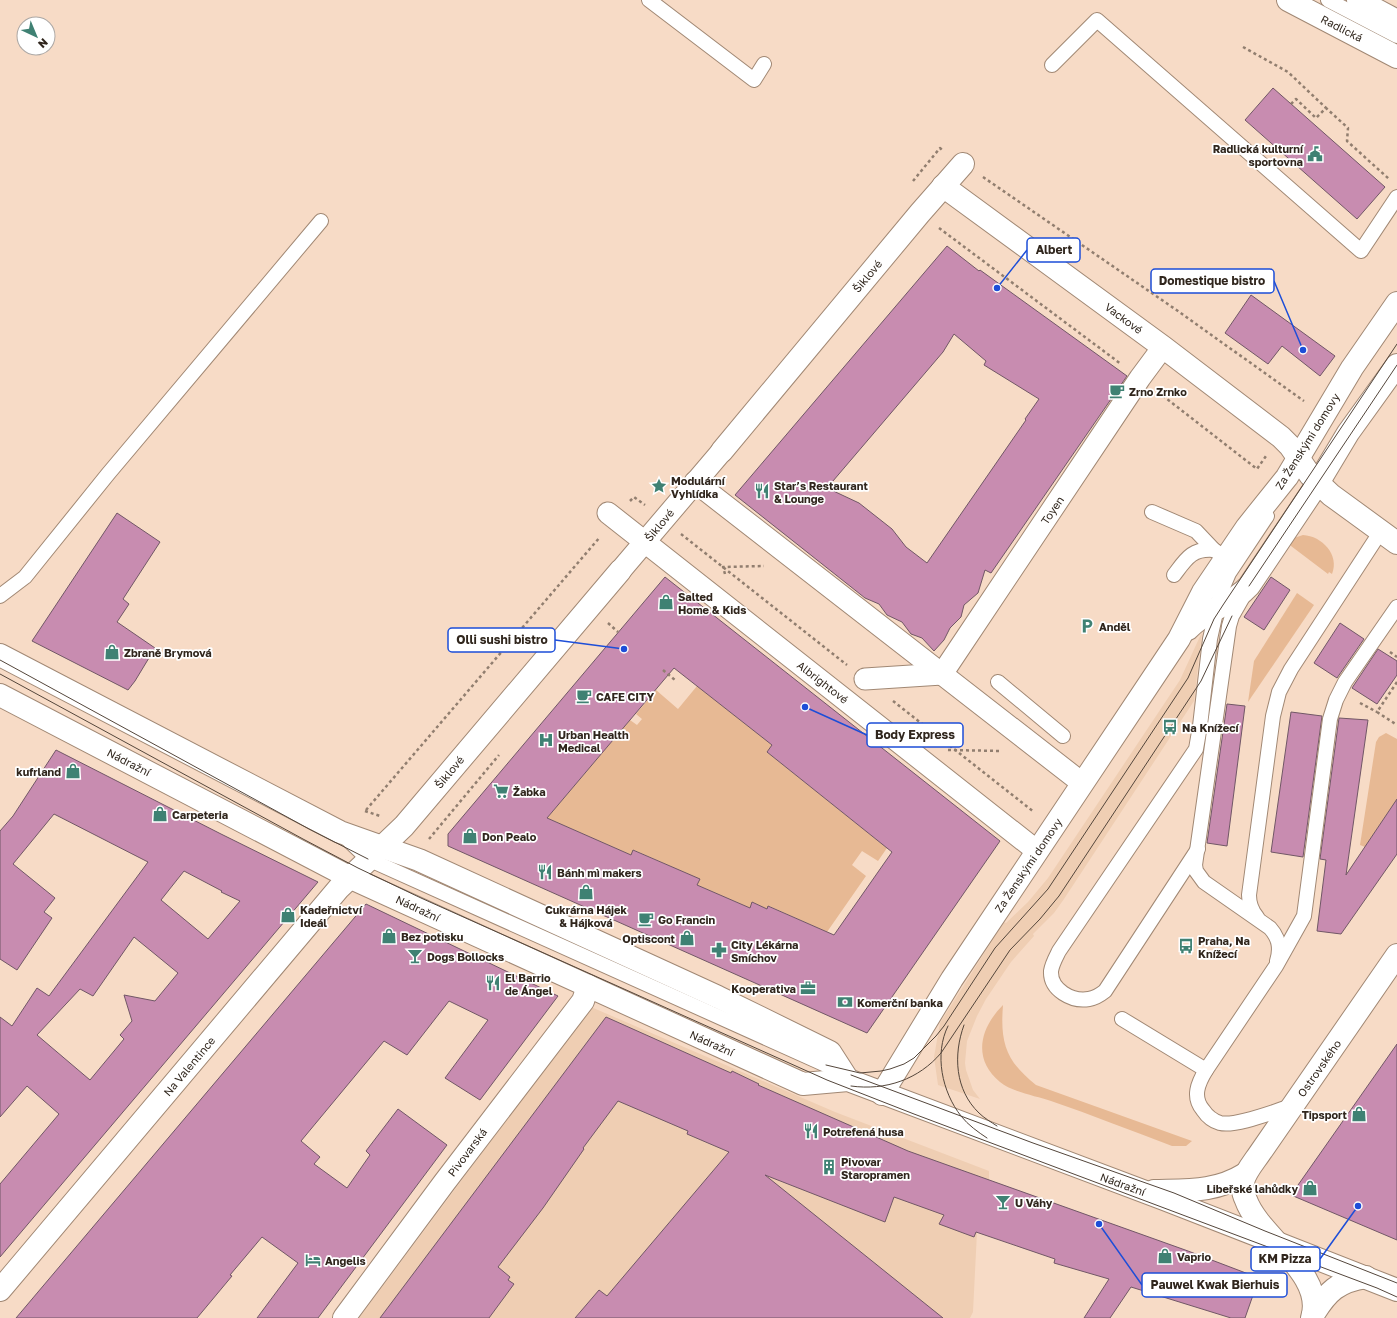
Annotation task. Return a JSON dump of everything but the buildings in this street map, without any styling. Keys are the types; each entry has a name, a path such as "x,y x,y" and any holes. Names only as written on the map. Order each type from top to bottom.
{"street":[{"name":"Radlická","path":"1288,0 1397,57"},
{"path":"1358,0 1397,21"},
{"name":"Šiklové","path":"375,853 409,820 644,541 722,451 920,213 963,164"},
{"name":"Vackové","path":"943,186 1163,347 1281,437 1290,446 1310,475 1330,495 1389,537"},
{"name":"Za Ženskými domovy","path":"882,1094 952,979 1179,639 1220,554 1250,523 1279,488 1352,368 1397,303"},
{"name":"Toyen","path":"942,674 1140,378 1163,347"},
{"name":"Za Ženskými domovy","path":"1179,639 1193,623 1242,594 1282,549 1318,483 1348,434 1397,365"},
{"path":"695,482 1082,783"},
{"name":"Albrightové","path":"612,516 1037,850"},
{"path":"0,655 340,832 375,853 419,860 718,997 830,1052 846,1076"},
{"path":"866,679 942,674"},
{"name":"Nádražní","path":"0,695 350,877 803,1084 846,1076 882,1094 969,1125 1143,1191 1397,1290"},
{"name":"Na Valentince","path":"0,1290 350,877 375,853"},
{"name":"Ostrovského","path":"1312,1317 1312,1296 1308,1284 1294,1262 1253,1216 1242,1188 1243,1181 1246,1174 1292,1106 1397,955"},
{"name":"Pivovarská","path":"344,1318 444,1183 583,1001 588,986"},
{"path":"1143,1191 1209,1189 1234,1181 1246,1174"},
{"path":"1312,1317 1322,1300 1337,1286 1354,1279 1366,1277"}],"lane":[{"path":"649,0 754,80 764,64"},
{"path":"1303,0 1397,48"},
{"path":"1328,0 1397,36"},
{"path":"1052,65 1097,20 1360,251 1397,197"},
{"path":"0,596 25,577 108,474 321,221"},
{"path":"1198,849 1105,991 1097,997 1088,1000 1079,1000 1071,998 1058,988 1053,980 1051,972 1053,962 1059,951 1196,749 1210,639 1220,594 1229,573 1261,526 1279,488"},
{"path":"1152,512 1196,531 1220,554"},
{"path":"1258,919 1252,911 1249,903 1249,895 1273,716 1280,692 1291,669 1389,537"},
{"path":"1174,575 1190,556 1198,551 1205,549 1220,554"},
{"path":"1250,586 1235,610 1229,626 1196,871 1209,886 1258,919 1276,934 1280,952 1276,966"},
{"path":"1292,1106 1233,1123 1222,1123 1214,1120 1201,1108 1196,1094 1199,1083 1206,1070 1276,966 1304,916 1330,719 1336,700 1345,682 1397,607"},
{"path":"998,682 1063,736"},
{"path":"1122,1019 1206,1070"}],"path":[{"path":"1243,47 1288,72 1348,128 1347,141 1392,181"},
{"path":"1291,104 1296,99 1316,118 1326,108"},
{"path":"908,187 940,148 1176,308 1305,401 1310,401"},
{"path":"920,213 1140,378 1257,469 1305,401"},
{"path":"366,810 612,516 634,497 1053,827"},
{"path":"723,567 803,566"},
{"path":"723,567 725,574"},
{"path":"608,623 618,632"},
{"path":"663,670 675,680"},
{"path":"1377,712 1397,682"},
{"path":"1360,703 1397,725"},
{"path":"947,750 1002,751"}],"shaded area":[{"path":"1303,535 1317,539 1328,548 1334,560 1332,574 1329,572 1328,574 1291,546 1291,539"},
{"path":"1297,593 1314,605 1248,702 1254,661"},
{"path":"1202,632 1194,701 1064,899 1054,913 1033,934 1034,936 1011,962 986,999 977,1016 967,1041 965,1063 973,1090 980,1099 938,1085 934,1057 940,1023 1004,922 1006,923 1028,902 1048,878 1180,680"},
{"path":"697,686 772,745 767,752 887,848 878,861 862,851 852,865 866,876 827,932 769,906 767,909 752,902 750,908 697,885 699,879 634,850 631,855 547,818 630,720 637,725 642,719 636,714 656,690 678,709"},
{"path":"1386,733 1397,739 1397,808 1393,805 1365,847 1360,845 1376,742 1379,737"},
{"path":"1003,1005 1003,1030 1007,1050 1018,1068 1036,1085 1192,1141 1186,1146 1172,1146 1066,1106 1017,1091 1000,1082 985,1064 982,1044 989,1024"},
{"path":"591,1007 835,1112 989,1171 989,1180 977,1232 973,1312 970,1318 359,1318"}],"tram line":[{"path":"826,1065 860,1073 890,1069 904,1064 914,1058 944,1026 995,948 1048,889 1188,678 1214,619 1397,344"},
{"path":"1249,586 1397,365"},
{"path":"851,1086 877,1087 901,1081 923,1070 941,1053 1010,950 1040,919 1059,896 1201,681 1232,616"},
{"path":"0,660 309,829 368,859"},
{"path":"0,674 358,868 421,898 827,1080 1377,1288 1397,1297"},
{"path":"964,1025 958,1048 958,1072 961,1083 971,1104 981,1115 997,1126"},
{"path":"948,1026 941,1048 941,1060 942,1072 949,1096 961,1116 987,1138"},
{"path":"851,1075 1033,1143 1174,1193 1397,1283"}],"place":[{"name":"Radlická kulturní sportovna","path":"1315,154"},
{"name":"Albert","path":"997,288"},
{"name":"Domestique bistro","path":"1303,350"},
{"name":"Zrno Zrnko","path":"1117,391"},
{"name":"Modulární Vyhlídka","path":"659,486"},
{"name":"Star’s Restaurant & Lounge","path":"762,491"},
{"name":"Salted Home & Kids","path":"666,602"},
{"name":"Anděl","path":"1087,626"},
{"name":"Olli sushi bistro","path":"624,649"},
{"name":"Zbraně Brymová","path":"112,652"},
{"name":"CAFE CITY","path":"584,696"},
{"name":"Body Express","path":"805,707"},
{"name":"Na Knížecí","path":"1170,727"},
{"name":"Urban Health Medical","path":"546,740"},
{"name":"kufrland","path":"73,771"},
{"name":"Žabka","path":"501,791"},
{"name":"Carpeteria","path":"160,814"},
{"name":"Don Pealo","path":"470,836"},
{"name":"Bánh mì makers","path":"545,872"},
{"name":"Cukrárna Hájek & Hájková","path":"586,892"},
{"name":"Kadeřnictví Ideál","path":"288,915"},
{"name":"Go Francin","path":"646,919"},
{"name":"Bez potisku","path":"389,936"},
{"name":"Optiscont","path":"687,938"},
{"name":"Praha, Na Knížecí","path":"1186,946"},
{"name":"City Lékárna Smíchov","path":"719,950"},
{"name":"Dogs Bollocks","path":"415,956"},
{"name":"El Barrio de Ángel","path":"493,983"},
{"name":"Kooperativa","path":"808,988"},
{"name":"Komerční banka","path":"845,1002"},
{"name":"Tipsport","path":"1359,1114"},
{"name":"Potrefená husa","path":"811,1131"},
{"name":"Pivovar Staropramen","path":"829,1167"},
{"name":"Libeřské lahůdky","path":"1310,1188"},
{"name":"U Váhy","path":"1003,1202"},
{"name":"KM Pizza","path":"1358,1206"},
{"name":"Pauwel Kwak Bierhuis","path":"1099,1224"},
{"name":"Vaprio","path":"1165,1256"},
{"name":"Angelis","path":"313,1260"}]}
